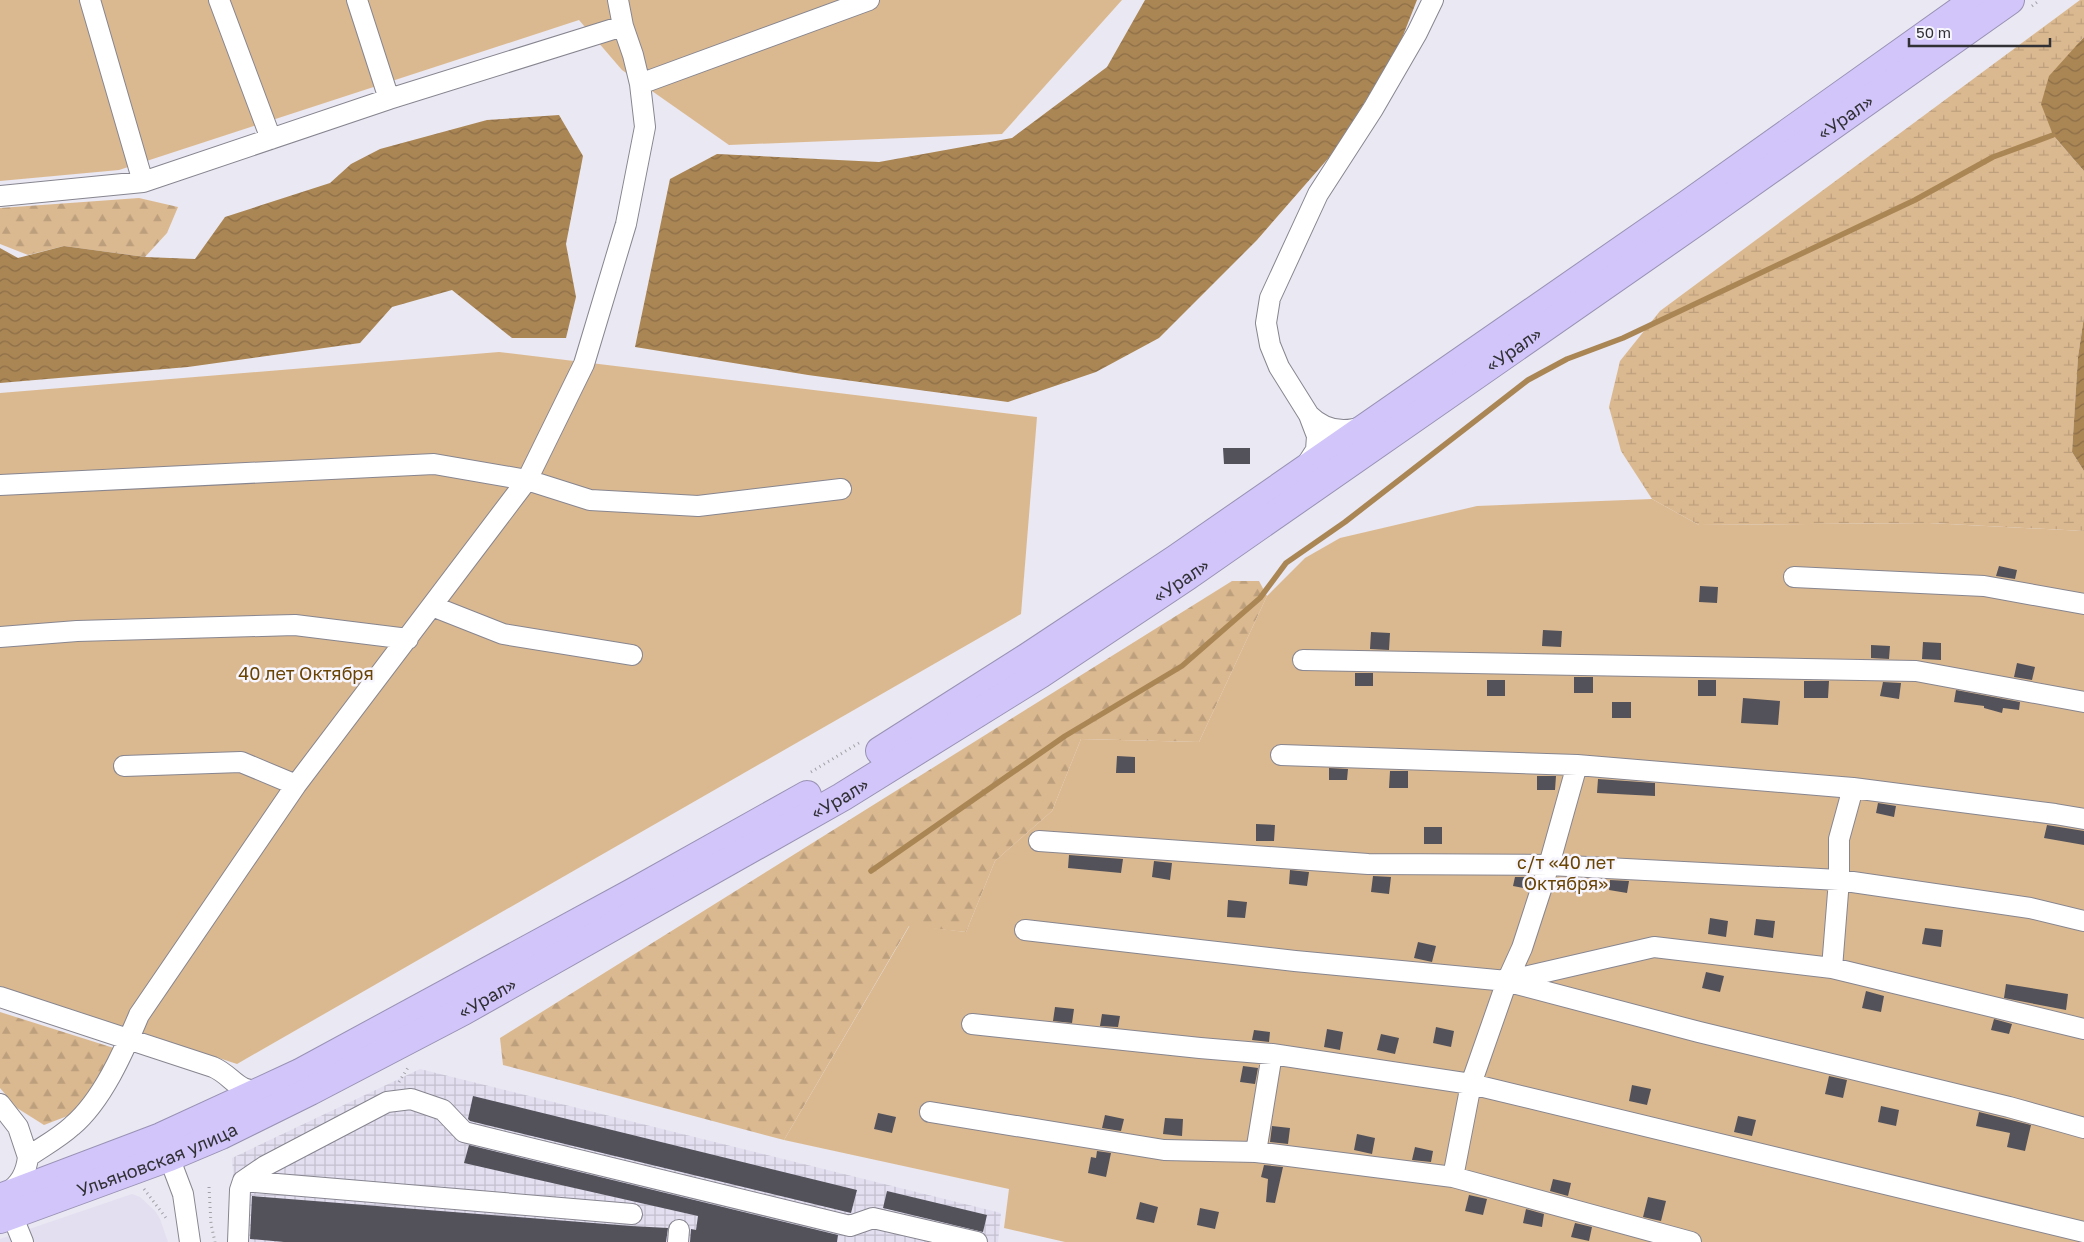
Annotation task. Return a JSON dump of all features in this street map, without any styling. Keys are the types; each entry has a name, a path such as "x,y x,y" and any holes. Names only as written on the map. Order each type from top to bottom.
{"highway":[{"name":"«Урал»","path":"305,1082 624,897 832,780 1028,657 1176,559 1688,204 1975,0"},
{"name":"«Урал»","path":"305,1082 472,1006 842,797 1040,674 1195,570 1692,225 2010,0"},
{"name":"Ульяновская улица","path":"4,1207 165,1147 218,1112 265,1090 305,1082"},
{"name":"Ульяновская улица","path":"4,1207 33,1169 165,1147 221,1134 305,1082"}],"street":[{"path":"90,0 143,182"},
{"path":"219,0 271,139"},
{"path":"357,0 389,100"},
{"path":"0,1104 18,1127 33,1169 92,1106 140,1015 296,785 527,480 584,364 626,224 644,127 640,84 634,55 623,26 618,0"},
{"path":"640,84 869,0"},
{"path":"1302,471 1313,456 1317,443 1315,429 1279,367 1270,345 1266,323 1270,298 1318,194 1374,109 1417,33 1433,0"},
{"path":"0,196 143,182 389,100 623,26"},
{"path":"1308,415 1322,426 1334,430 1354,430 1370,424"},
{"path":"0,485 434,464 527,480 590,500 698,506 841,489"},
{"path":"1794,577 1984,586 2084,604"},
{"path":"432,606 502,634 632,655"},
{"path":"0,637 77,631 295,624 408,639"},
{"path":"1303,660 1916,671 2084,702"},
{"path":"1281,755 1577,765 1853,788 2084,819"},
{"path":"124,766 241,762 296,785"},
{"path":"1453,1177 1471,1084 1507,981 1522,948 1549,865 1577,765"},
{"path":"1832,968 1839,880 1839,839 1853,788"},
{"path":"1039,842 1368,864 1549,865 1839,880 2030,908 2084,921"},
{"path":"1025,930 1295,961 1507,981 1699,1032 2009,1107 2084,1128"},
{"path":"1507,981 1654,947 1832,968 2084,1029"},
{"path":"0,997 213,1067 241,1088 256,1091 265,1090"},
{"path":"972,1024 1272,1054 1471,1084 2084,1232"},
{"path":"1256,1152 1272,1054"},
{"path":"218,1112 226,1104 230,1096 229,1084 224,1074"},
{"path":"238,1242 240,1190 243,1180 258,1169 387,1102 411,1098 443,1110 464,1132 849,1234 873,1218 977,1242"},
{"path":"930,1112 1164,1150 1256,1152 1453,1177 1691,1242"},
{"path":"165,1147 183,1194 190,1242"},
{"path":"243,1180 632,1214"},
{"path":"4,1207 23,1242"}],"path":[{"path":"805,775 864,740"},
{"path":"209,1187 214,1242"}],"shaded area":[{"path":"420,1069 1001,1213 998,1242 238,1242 232,1158"},
{"path":"132,1194 140,1197 155,1211 160,1219 168,1242 0,1242 0,1239"}],"green space":[{"path":"0,0 1122,0 1002,134 729,145 622,70 579,20 119,170 0,181"},
{"path":"2080,0 2084,0 2084,37 2080,41 2053,135 2084,171 2084,317 2078,357 2072,452 2084,471 2084,531 1929,523 1699,525 1652,499 1621,451 1609,407 1620,361 1660,311"},
{"path":"139,198 178,207 167,233 145,257 64,246 28,255 0,244 0,208"},
{"name":"40 лет Октября","path":"499,352 1037,417 1021,614 237,1064 0,986 0,393"},
{"name":"с/т «40 лет Октября»","path":"1652,499 1699,525 1929,523 2084,531 2084,1242 1065,1242 1004,1228 1009,1189 784,1140 910,925 966,932 995,861 1052,811 1081,739 1199,742 1267,596 1305,558 1340,538 1477,506"},
{"path":"1232,581 1259,581 1267,596 1199,742 1081,739 1052,811 995,861 966,932 909,926 784,1140 503,1065 500,1038"},
{"path":"0,1012 117,1049 87,1102 70,1115 44,1125 17,1108 0,1088"}],"water":[{"path":"1145,0 1417,0 1397,51 1332,154 1257,240 1159,338 1096,372 1008,402 808,375 635,347 670,179 717,154 879,162 1012,138 1107,67"},
{"path":"2084,37 2084,171 2053,135 2041,104 2049,76"},
{"path":"559,115 583,156 566,244 576,297 566,338 512,338 452,290 392,307 360,343 188,367 0,383 0,248 18,258 64,246 145,257 195,259 225,217 330,183 351,164 380,149 487,120"},
{"path":"2084,317 2084,471 2072,452 2078,357"}],"building":[{"path":"1223,448 1250,448 1250,464 1224,464"},
{"path":"1999,566 2017,570 2015,579 1996,576"},
{"path":"1700,586 1718,587 1717,603 1699,602"},
{"path":"1543,630 1562,631 1561,647 1542,646"},
{"path":"1371,632 1390,633 1389,650 1370,649"},
{"path":"1923,642 1941,643 1941,660 1922,659"},
{"path":"1871,645 1890,646 1889,659 1871,658"},
{"path":"2017,663 2035,667 2032,680 2014,677"},
{"path":"1355,673 1373,673 1373,686 1355,686"},
{"path":"1574,677 1593,677 1593,693 1574,693"},
{"path":"1487,680 1505,680 1505,696 1487,696"},
{"path":"1698,680 1716,680 1716,696 1698,696"},
{"path":"1804,681 1829,681 1828,698 1804,698"},
{"path":"1883,682 1901,683 1899,699 1880,696"},
{"path":"1956,690 2020,702 2019,710 2003,708 2002,713 1984,708 1984,706 1954,702"},
{"path":"1743,698 1780,701 1778,725 1741,723"},
{"path":"1612,702 1631,702 1631,718 1612,718"},
{"path":"1117,756 1135,757 1135,773 1116,773"},
{"path":"1329,768 1348,769 1347,780 1329,780"},
{"path":"1390,771 1408,771 1408,788 1389,788"},
{"path":"1537,776 1556,776 1555,790 1537,790"},
{"path":"1598,779 1655,783 1655,796 1597,793"},
{"path":"1878,803 1896,806 1894,817 1876,813"},
{"path":"1256,824 1275,825 1274,841 1256,841"},
{"path":"2047,825 2084,831 2084,845 2044,838"},
{"path":"1424,827 1442,827 1442,844 1424,844"},
{"path":"1069,855 1123,859 1121,873 1068,868"},
{"path":"1154,861 1172,863 1170,880 1152,877"},
{"path":"1290,870 1309,872 1307,886 1289,884"},
{"path":"1373,876 1391,877 1389,894 1371,892"},
{"path":"1515,877 1533,877 1529,889 1513,886"},
{"path":"1566,878 1585,879 1583,893 1564,891"},
{"path":"1610,880 1629,881 1627,893 1609,890"},
{"path":"1228,900 1247,902 1245,918 1227,917"},
{"path":"1710,918 1728,921 1726,937 1708,934"},
{"path":"1756,919 1775,921 1773,938 1754,935"},
{"path":"1925,928 1943,930 1941,947 1922,944"},
{"path":"1418,942 1436,946 1432,962 1414,958"},
{"path":"1706,972 1724,976 1720,992 1702,988"},
{"path":"2006,984 2068,994 2066,1010 2004,998"},
{"path":"1866,991 1884,996 1881,1012 1862,1008"},
{"path":"1055,1007 1074,1009 1072,1023 1053,1021"},
{"path":"1102,1014 1120,1016 1118,1027 1100,1026"},
{"path":"1994,1019 2012,1024 2009,1034 1991,1030"},
{"path":"1436,1027 1454,1031 1451,1047 1433,1043"},
{"path":"1327,1029 1343,1032 1340,1050 1324,1047"},
{"path":"1254,1030 1270,1032 1269,1042 1252,1040"},
{"path":"1381,1034 1399,1038 1395,1054 1377,1050"},
{"path":"1243,1066 1258,1068 1255,1084 1240,1082"},
{"path":"1829,1076 1847,1080 1843,1098 1825,1094"},
{"path":"1632,1085 1651,1089 1647,1105 1629,1101"},
{"path":"473,1096 857,1190 851,1213 470,1121 468,1119"},
{"path":"1881,1106 1899,1110 1896,1126 1878,1122"},
{"path":"1979,1112 2031,1125 2025,1151 2007,1147 2010,1133 1976,1126"},
{"path":"878,1113 896,1117 892,1133 874,1129"},
{"path":"1105,1115 1124,1119 1121,1131 1102,1128"},
{"path":"1738,1116 1756,1120 1752,1136 1734,1132"},
{"path":"1165,1118 1183,1119 1182,1136 1163,1134"},
{"path":"1272,1126 1290,1128 1288,1144 1270,1142"},
{"path":"1357,1134 1375,1138 1372,1154 1354,1150"},
{"path":"469,1145 838,1235 837,1242 690,1242 691,1229 696,1230 698,1216 464,1163"},
{"path":"1415,1147 1433,1151 1431,1162 1412,1160"},
{"path":"1097,1151 1111,1153 1106,1177 1088,1173 1091,1157 1096,1158"},
{"path":"1264,1165 1283,1167 1275,1203 1266,1202 1268,1179 1261,1177"},
{"path":"1553,1179 1571,1183 1568,1196 1550,1191"},
{"path":"887,1191 987,1215 983,1232 883,1208"},
{"path":"1469,1195 1487,1199 1483,1215 1465,1211"},
{"path":"252,1196 668,1228 666,1242 284,1242 250,1239"},
{"path":"1648,1197 1666,1201 1661,1221 1643,1217"},
{"path":"1140,1202 1158,1207 1154,1223 1136,1219"},
{"path":"1200,1208 1219,1212 1215,1229 1197,1225"},
{"path":"1526,1209 1544,1214 1542,1227 1523,1223"},
{"path":"1575,1223 1592,1227 1589,1241 1571,1237"}],"waterway":[{"path":"871,871 1065,736 1182,666 1260,598 1286,563 1345,522 1528,380 1567,359 1623,338 1915,200 1993,157 2053,135"}]}
